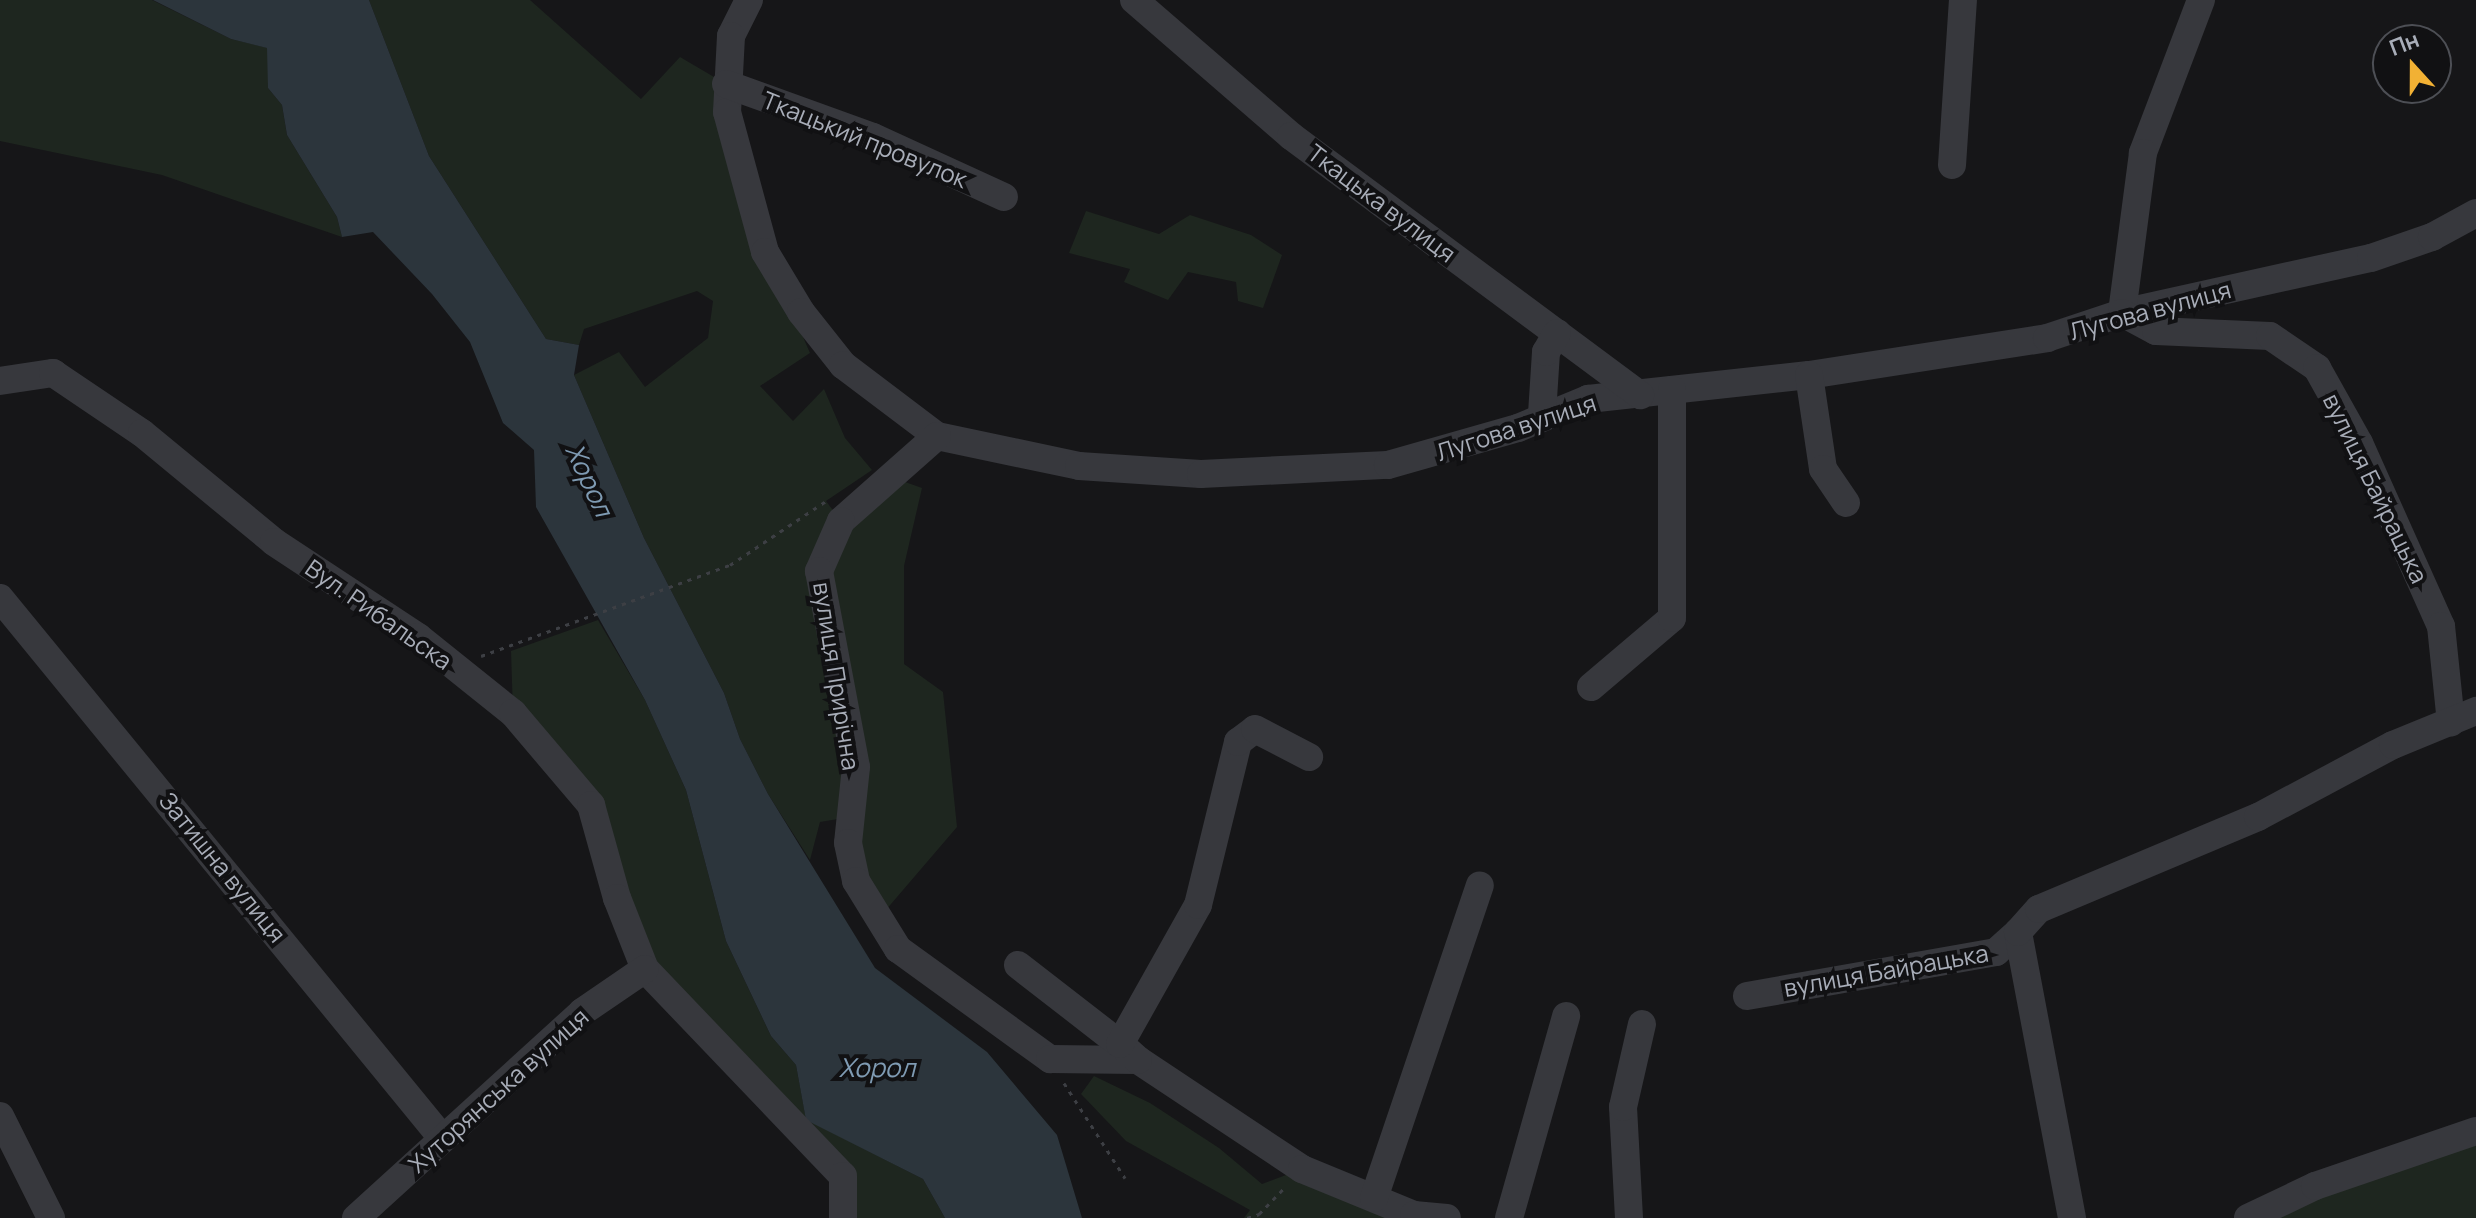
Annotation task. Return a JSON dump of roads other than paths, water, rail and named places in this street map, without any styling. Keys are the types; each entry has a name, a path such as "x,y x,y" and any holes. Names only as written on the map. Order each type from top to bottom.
{"street":[{"path":"727,98 731,36 749,0"},
{"name":"Ткацька вулиця","path":"1134,0 1291,136 1640,395"},
{"path":"1952,165 1963,0"},
{"path":"2122,313 2143,153 2201,0"},
{"name":"Ткацький провулок","path":"727,98 873,137 1004,197"},
{"name":"Лугова вулиця","path":"727,98 765,252 801,312 843,365 937,436 1079,466 1201,474 1388,465 1458,448 1588,399 1809,375 2047,338 2122,313 2371,258 2432,237 2476,213"},
{"name":"вулиця Байрацька","path":"1747,996 1996,952 2039,909 2258,817 2393,745 2463,716 2441,626 2359,443 2317,368 2270,336 2156,331 2122,313"},
{"path":"1542,414 1546,352 1557,333"},
{"name":"Вул. Рибальска","path":"0,381 53,373 142,433 274,542 455,667 513,713 591,805 617,898 645,969"},
{"path":"1809,375 1823,469 1846,503"},
{"path":"1591,687 1672,618 1672,390"},
{"name":"вулиця Прирічна","path":"937,436 841,521 819,571 856,767 848,843 856,881 898,949 1050,1059 1129,1052"},
{"name":"Затишна вулиця","path":"0,598 443,1139"},
{"path":"1129,1052 1198,905 1238,742 1255,729 1309,757"},
{"path":"1374,1198 1480,885"},
{"path":"2018,932 2072,1218"},
{"path":"1018,965 1129,1052 1302,1169 1414,1215 1447,1218"},
{"path":"645,969 843,1176 843,1218"},
{"name":"Хуторянська вулиця","path":"356,1218 582,1012 645,969"},
{"path":"1509,1218 1566,1016"},
{"path":"1629,1218 1623,1107 1642,1024"},
{"path":"0,1116 51,1218"},
{"path":"2248,1218 2315,1186 2476,1131"}],"water":[{"name":"Хорол","path":"153,0 369,0 429,156 546,339 579,345 574,375 644,538 724,693 740,739 768,794 875,968 987,1052 1057,1135 1082,1218 945,1218 923,1179 806,1120 796,1065 771,1036 726,941 686,790 645,700 536,507 534,450 503,423 470,342 432,294 373,232 342,237 337,217 287,135 282,105 268,88 267,48 231,39"}]}
